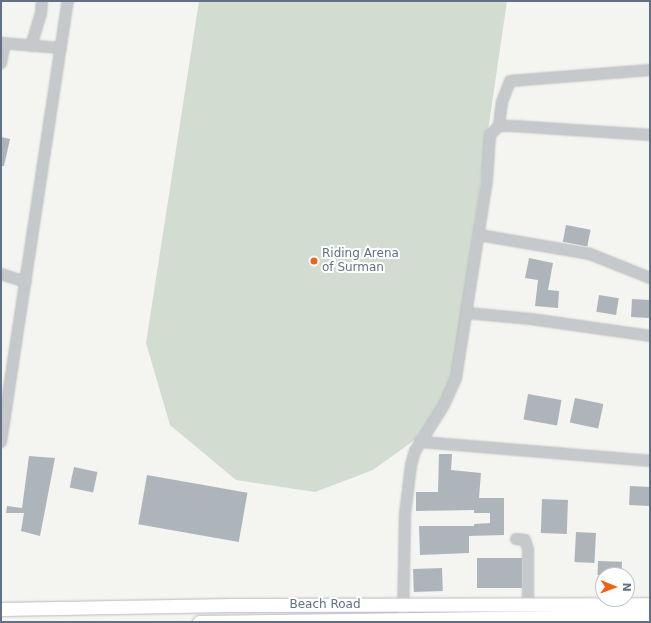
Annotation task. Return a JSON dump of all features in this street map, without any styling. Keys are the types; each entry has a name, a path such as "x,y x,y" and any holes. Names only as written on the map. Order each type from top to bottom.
{"main road":[{"name":"Beach Road","path":"1,610 402,604 650,604"},
{"name":"Beach Road","path":"199,622 403,619 498,620 650,616"}],"street":[{"path":"31,46 42,13 42,1"},
{"path":"1,442 68,1"},
{"path":"1,63 3,43 61,48"},
{"path":"499,126 502,102 510,81 650,70"},
{"path":"403,619 402,604 406,501 411,465 420,442 444,405 456,378 487,179 488,140 492,131 499,126 650,136"},
{"path":"479,235 590,254 650,278"},
{"path":"1,274 26,282"},
{"path":"467,313 531,319 650,336"},
{"path":"420,442 650,460"},
{"path":"516,539 525,540 528,548 528,605"}],"shaded area":[{"name":"Riding Arena of Surman","path":"199,1 507,1 453,370 443,398 416,439 373,470 315,492 236,480 170,425 146,343"}],"building":[{"path":"1,137 10,139 4,166 1,166"},
{"path":"566,225 591,230 587,246 563,242"},
{"path":"529,258 553,263 548,290 559,291 558,308 535,306 538,280 525,278"},
{"path":"599,295 619,298 616,315 596,312"},
{"path":"632,299 650,300 649,318 631,317"},
{"path":"528,394 561,400 557,426 523,420"},
{"path":"575,398 603,404 598,428 570,422"},
{"path":"439,454 452,454 451,470 481,473 479,498 504,498 504,535 469,536 469,553 420,555 419,526 474,526 474,524 490,523 490,513 474,513 474,510 416,511 416,492 438,492"},
{"path":"29,456 55,458 40,536 21,531 24,513 6,513 7,506 22,508"},
{"path":"74,467 97,472 93,493 70,488"},
{"path":"147,475 247,493 239,542 138,524"},
{"path":"630,486 650,487 649,506 629,505"},
{"path":"542,499 568,500 567,534 541,533"},
{"path":"576,532 596,533 594,563 574,562"},
{"path":"477,558 522,558 522,588 477,588"},
{"path":"598,561 622,562 622,567 598,567"},
{"path":"442,568 443,591 414,592 413,569"}],"place":[{"name":"Riding Arena of Surman","path":"314,261"}]}
